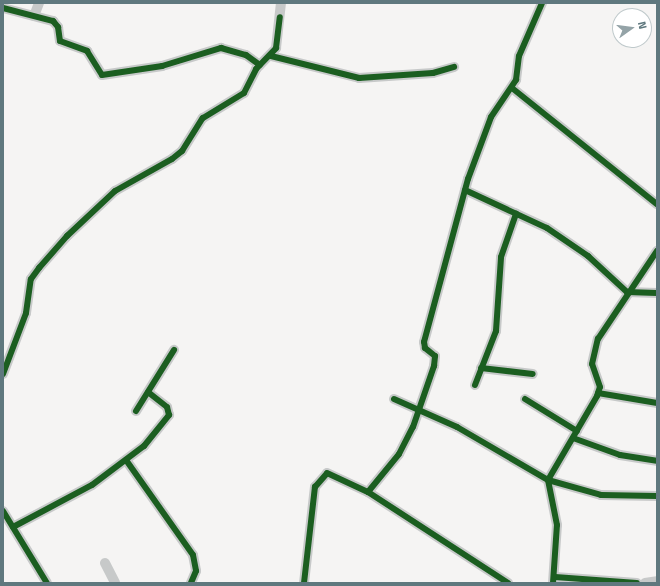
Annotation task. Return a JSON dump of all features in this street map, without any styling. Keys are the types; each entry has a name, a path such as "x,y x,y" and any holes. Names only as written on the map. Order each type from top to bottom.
{"street":[{"path":"34,16 39,3"},
{"path":"3,374 26,313 32,279 39,268 67,236 115,191 172,159 182,151 203,118 238,99 260,65 271,56 278,42 281,3"},
{"path":"368,492 400,454 419,408 436,358 424,342 465,190 480,141 512,88 519,56 542,3"},
{"path":"3,8 57,24 60,41 88,51 102,75 162,66 222,48 240,53 260,65"},
{"path":"271,56 359,78 433,72 454,66"},
{"path":"512,88 657,204"},
{"path":"465,190 516,214 569,242 627,292 657,292"},
{"path":"475,385 498,323 501,257 516,214"},
{"path":"637,583 554,580 557,525 548,480 598,393 593,355 598,339 627,292 657,251"},
{"path":"136,411 174,350"},
{"path":"481,368 533,374"},
{"path":"13,527 92,485 144,446 169,415 167,407 148,392"},
{"path":"598,393 657,403"},
{"path":"394,398 419,408 548,480 601,495 657,496"},
{"path":"525,398 575,435 620,455 657,461"},
{"path":"126,460 193,555 196,572 191,583"},
{"path":"305,583 311,511 318,480 327,474 336,474 368,492 508,583"},
{"path":"3,511 47,583"},
{"path":"105,563 116,583"},
{"path":"645,583 657,581"}],"cycle path":[{"path":"368,492 399,454 413,427 434,366 435,356 425,348 424,342 468,179 491,117 516,80 519,56 542,3"},
{"path":"3,8 53,21 58,27 60,41 87,51 102,75 162,66 221,48 246,55 260,65"},
{"path":"3,374 26,313 31,279 39,268 67,236 115,191 172,159 182,151 203,118 244,93 256,69 276,48 280,17"},
{"path":"271,56 359,78 433,73 454,67"},
{"path":"512,88 657,204"},
{"path":"465,190 547,228 588,256 627,292 657,293"},
{"path":"475,385 496,331 501,257 516,214"},
{"path":"553,583 557,525 548,480 597,396 600,387 592,364 598,339 657,251"},
{"path":"136,411 174,350"},
{"path":"481,368 533,374"},
{"path":"13,527 92,485 144,446 169,415 167,407 148,392"},
{"path":"598,393 657,403"},
{"path":"394,399 457,427 548,480 601,495 657,496"},
{"path":"525,399 577,431"},
{"path":"573,438 620,455 657,461"},
{"path":"126,460 193,555 196,571 191,583"},
{"path":"304,583 315,487 327,473 368,492 508,583"},
{"path":"3,511 47,583"},
{"path":"555,577 637,583"}]}
